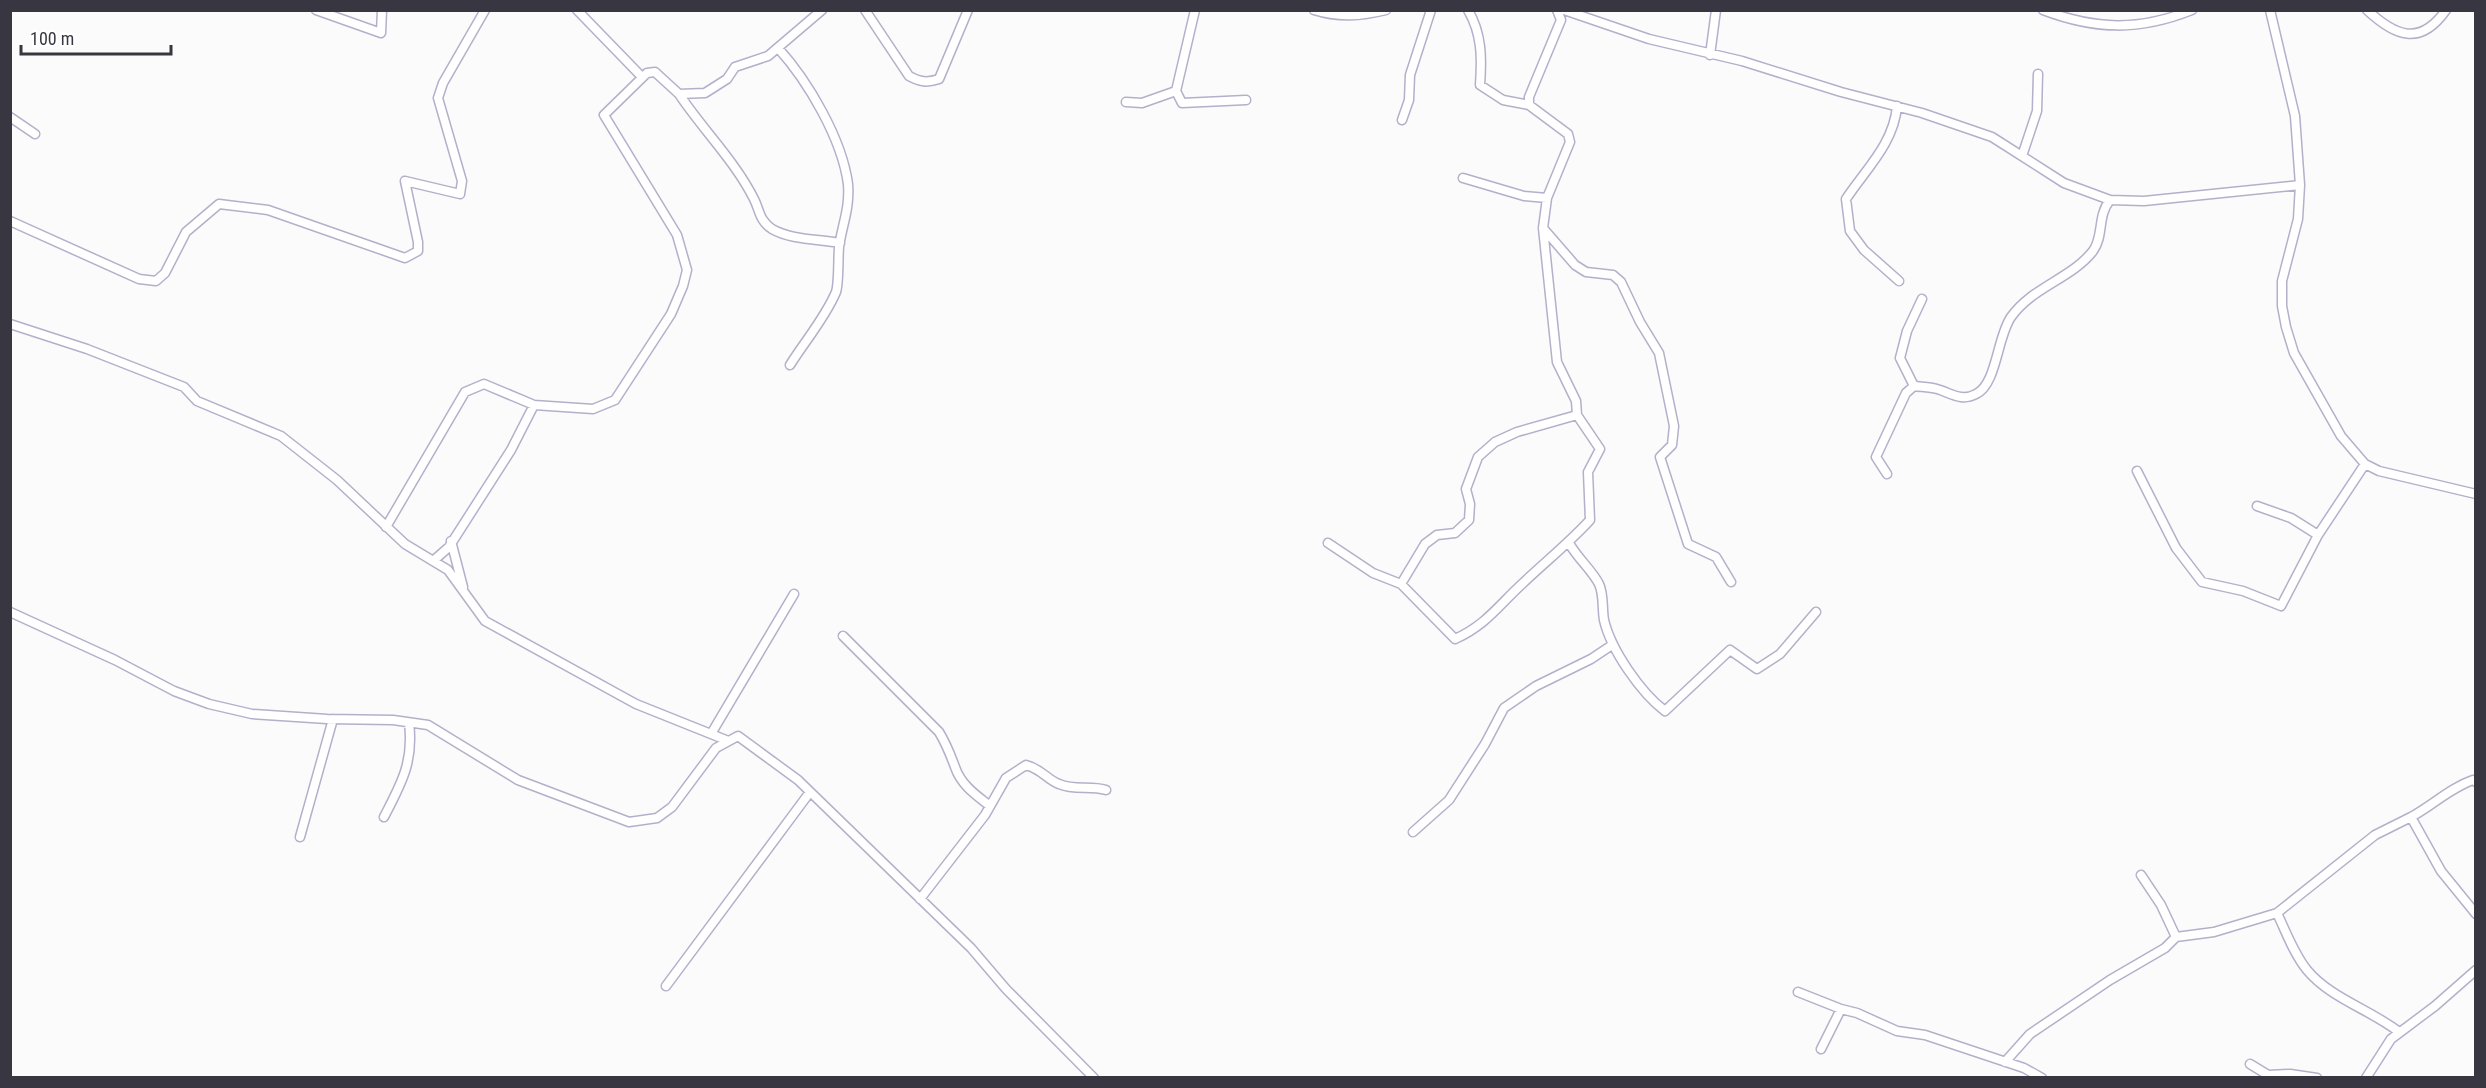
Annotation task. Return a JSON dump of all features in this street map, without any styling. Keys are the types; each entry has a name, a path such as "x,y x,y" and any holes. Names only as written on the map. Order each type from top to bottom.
{"street":[{"path":"316,10 381,33 382,10"},
{"path":"10,221 139,279 156,281 165,273 186,232 219,204 268,210 405,258 418,251 418,242 405,181 460,194 462,181 438,98 443,82 485,10"},
{"path":"577,10 642,77"},
{"path":"680,94 705,93 727,79 735,68 768,56 822,10"},
{"path":"866,10 909,76 919,82 939,79 968,10"},
{"path":"1195,10 1176,91 1182,103 1246,100"},
{"path":"1314,10 1330,15 1360,16 1386,10"},
{"path":"1402,120 1409,100 1410,75 1431,10"},
{"path":"1328,543 1373,573 1401,584 1455,639 1478,628 1523,583 1569,543 1590,520 1588,472 1600,449 1577,415 1576,401 1557,362 1543,228 1547,198 1570,142 1568,134 1529,105 1503,100 1480,85 1482,59 1476,24 1468,10"},
{"path":"1529,105 1529,98 1561,20 1557,10"},
{"path":"1564,10 1649,39 1742,62 1897,106 1992,137 2064,183 2110,200 2144,201 2300,185"},
{"path":"1710,55 1716,10"},
{"path":"2043,10 2074,22 2120,27 2166,21 2192,10"},
{"path":"2270,10 2295,116 2300,185 2298,219 2283,280 2282,306 2294,353 2341,436 2365,464 2379,471 2475,494"},
{"path":"2367,10 2385,27 2408,35 2427,30 2446,10"},
{"path":"778,48 805,80 832,134 848,183 846,218 840,243 837,290 820,321 790,365"},
{"path":"386,527 465,392 484,384 534,405 593,409 615,400 671,314 687,270 677,235 604,115 647,73 655,72 680,94 744,181 755,202 758,216 773,229 794,236 840,243"},
{"path":"2022,156 2037,111 2038,74"},
{"path":"1126,102 1142,103 1176,91"},
{"path":"1897,106 1896,119 1887,143 1846,199 1850,231 1864,250 1899,281"},
{"path":"10,117 36,134"},
{"path":"1463,178 1482,182 1507,192 1547,198"},
{"path":"1887,474 1876,458 1906,393 1914,386 1936,389 1959,398 1976,394 1988,384 2001,336 2011,316 2046,285 2074,269 2094,249 2102,210 2110,200"},
{"path":"1543,228 1575,265 1587,272 1613,275 1621,282 1636,315 1659,354 1674,426 1672,445 1660,457 1688,544 1716,557 1731,582"},
{"path":"1914,386 1900,357 1907,331 1922,299"},
{"path":"10,324 87,349 184,387 197,401 281,436 337,480 405,544 448,570 485,621 636,704 726,740"},
{"path":"433,561 449,546 511,450 534,405"},
{"path":"1401,584 1425,544 1437,535 1455,532 1469,520 1470,504 1466,489 1478,457 1495,442 1517,432 1577,415"},
{"path":"2137,471 2176,548 2202,582 2243,591 2281,606 2318,535 2365,464"},
{"path":"2257,506 2291,518 2318,535"},
{"path":"451,541 465,593"},
{"path":"1569,543 1576,556 1599,584 1604,620 1612,645 1654,703 1665,711 1730,650 1757,669 1780,654 1816,612"},
{"path":"711,734 794,594"},
{"path":"10,612 115,660 174,691 209,704 252,714 393,720 428,725 442,731 518,780 629,822 657,818 672,807 716,748 726,740 738,736 798,780 920,899 1094,1077"},
{"path":"843,636 939,732 951,750 955,769 969,791 990,806"},
{"path":"1413,832 1449,800 1504,708 1536,686 1591,659 1612,645"},
{"path":"300,837 333,719"},
{"path":"384,817 402,782 412,746 409,723"},
{"path":"920,899 990,806 1006,778 1026,765 1042,770 1057,784 1078,789 1098,787 1106,790"},
{"path":"2005,1062 2030,1034 2110,980 2165,948 2176,938 2214,932 2277,913 2375,835 2434,804 2455,786 2473,780 2475,782"},
{"path":"666,986 810,792"},
{"path":"2411,817 2441,871 2475,914"},
{"path":"2141,875 2161,905 2176,938"},
{"path":"2277,913 2307,970 2343,998 2365,1008 2399,1032"},
{"path":"2366,1077 2384,1047 2399,1032 2435,1006 2475,970"},
{"path":"1798,992 1857,1013 1897,1031 1925,1035 2042,1077"},
{"path":"1821,1049 1841,1009"},
{"path":"2250,1064 2268,1075 2290,1074 2317,1077"}]}
